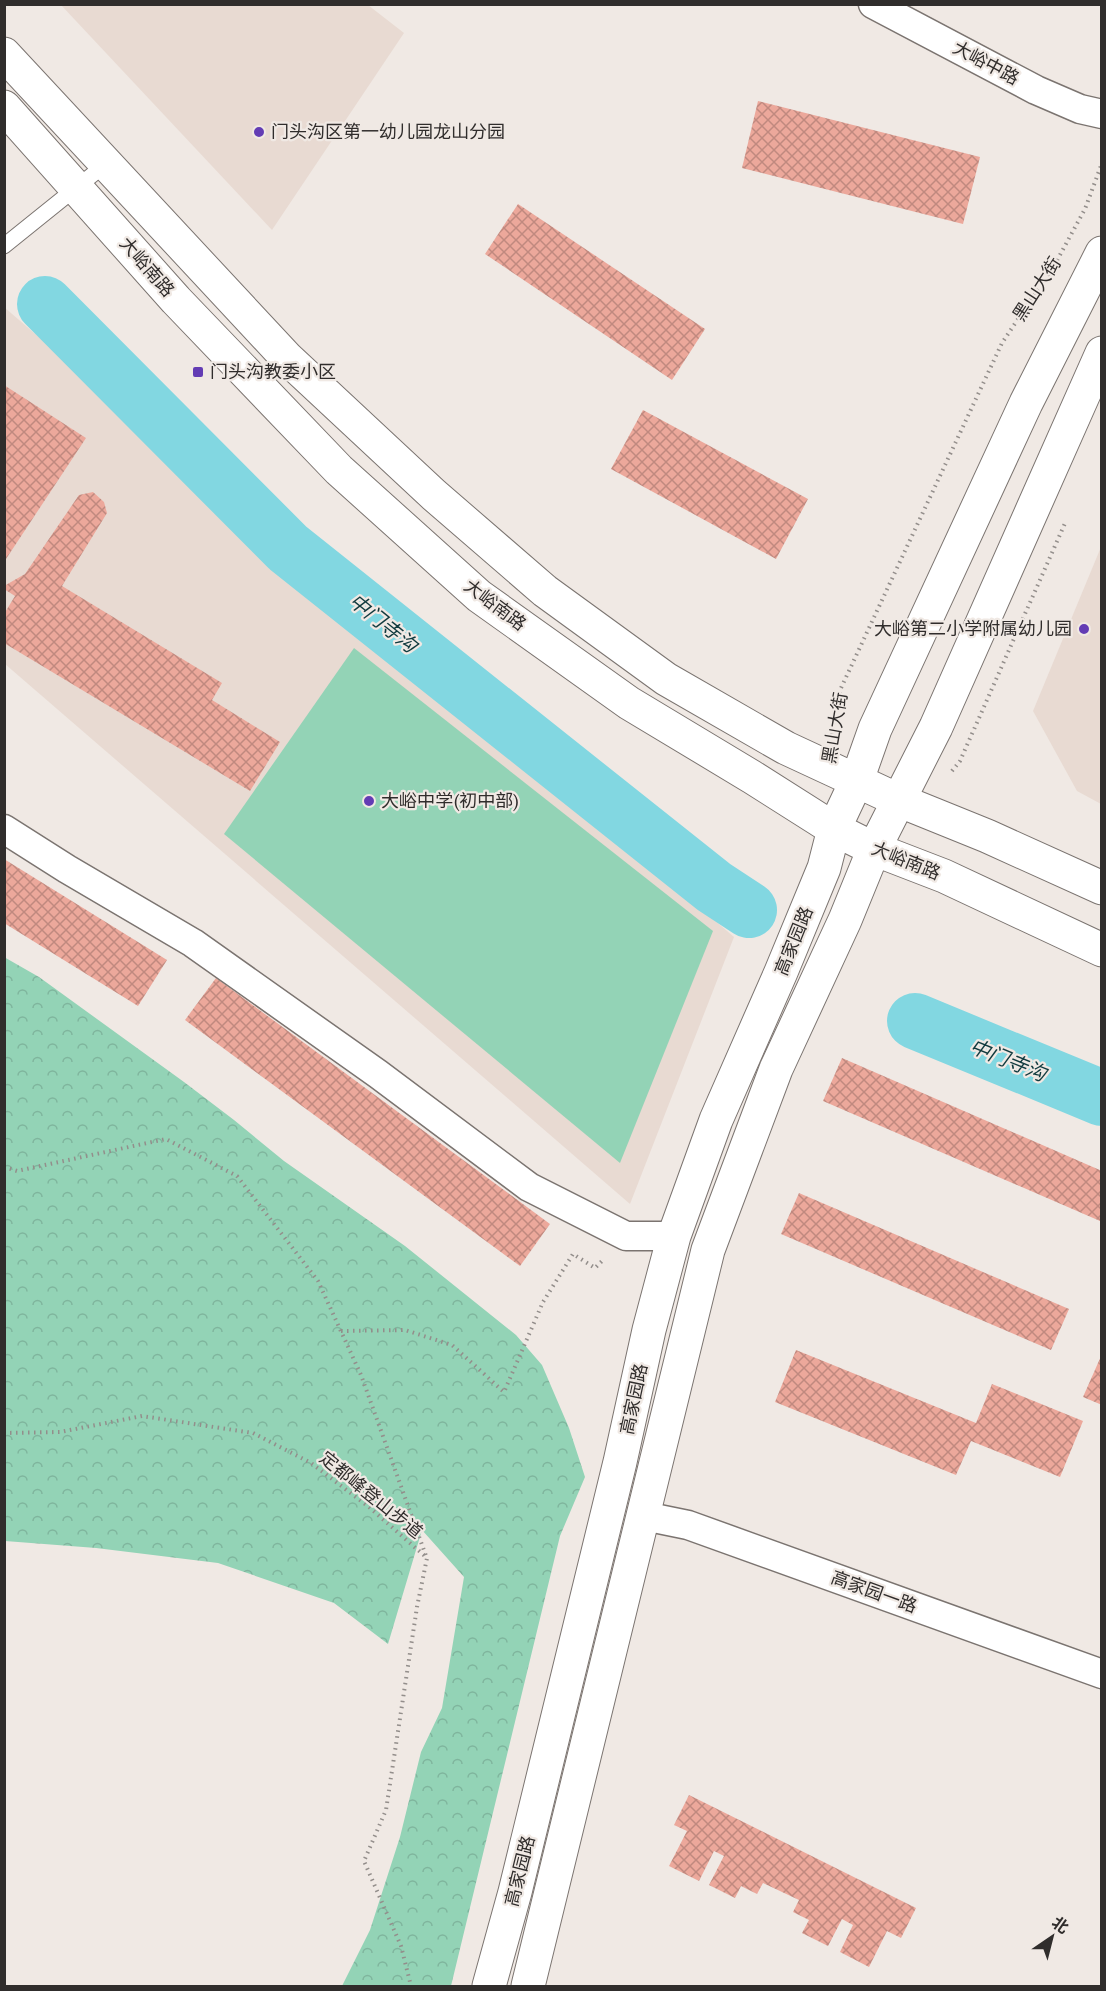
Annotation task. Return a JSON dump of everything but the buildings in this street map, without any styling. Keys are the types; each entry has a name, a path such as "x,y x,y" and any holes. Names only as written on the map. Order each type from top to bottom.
{"main road":[{"path":"4,54 286,357 434,495 545,591 666,679 786,748 898,800 987,836 1101,888"},
{"name":"大峪南路","path":"4,107 176,300 339,470 479,596 629,703 834,829 874,849 944,876 1101,950"},
{"name":"黑山大街","path":"834,829 857,780 875,729 1021,413 1101,254"},
{"path":"874,849 936,727 1101,353"},
{"name":"高家园路","path":"489,1986 515,1892 674,1236 716,1120 824,868 834,829"},
{"name":"高家园路","path":"528,1986 708,1250 776,1069 845,920 874,849"}],"street":[{"name":"大峪中路","path":"873,4 1036,90 1080,109 1101,114"},
{"path":"4,829 193,943 378,1074 529,1187 626,1236 674,1236"},
{"name":"高家园一路","path":"644,1516 688,1525 1101,1674"}],"lane":[{"path":"4,246 107,163"}],"path":[{"name":"黑山大街","path":"827,767 841,688 1002,344 1055,264 1085,209 1101,163"},
{"path":"4,1167 17,1171 166,1139 237,1176 318,1281 380,1423 427,1558"},
{"path":"341,1330 405,1330 452,1345 504,1392 543,1302 573,1254 595,1268 626,1236"},
{"name":"定都峰登山步道","path":"4,1433 60,1432 142,1416 253,1433 311,1463 369,1506 427,1558 417,1607 386,1810 364,1862 401,1946 411,1986"}],"shaded area":[{"name":"门头沟区第一幼儿园龙山分园","path":"61,5 368,5 404,33 272,230"},
{"name":"大峪中学(初中部)","path":"4,307 734,937 630,1204 5,664"},
{"name":"大峪第二小学附属幼儿园","path":"1101,547 1101,804 1077,791 1033,711"}],"green space":[{"path":"354,648 713,931 620,1163 224,834"},
{"path":"4,957 39,977 184,1082 284,1161 405,1246 516,1335 542,1365 569,1428 585,1477 560,1536 451,1986 342,1986 370,1930 400,1837 421,1752 442,1708 464,1577 422,1530 388,1644 334,1603 218,1563 96,1548 5,1541"}],"waterway":[{"name":"中门寺沟","path":"45,304 288,548 714,887 749,910"},
{"name":"中门寺沟","path":"915,1021 1102,1098"}],"place":[{"name":"门头沟区第一幼儿园龙山分园","path":"259,132"},
{"name":"门头沟教委小区","path":"198,372"},
{"name":"大峪第二小学附属幼儿园","path":"1084,629"},
{"name":"大峪中学(初中部)","path":"369,801"}]}
